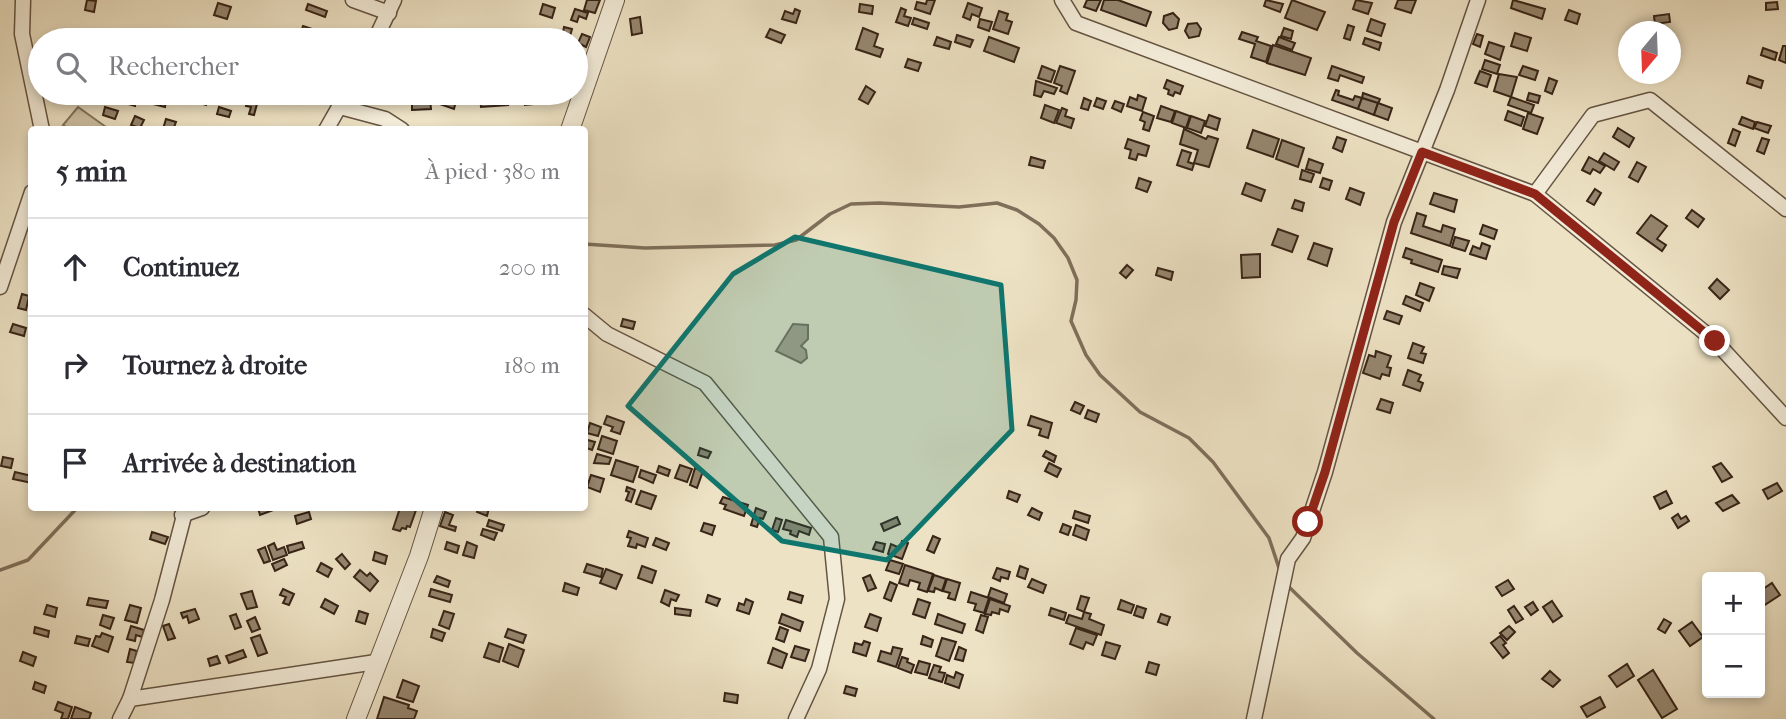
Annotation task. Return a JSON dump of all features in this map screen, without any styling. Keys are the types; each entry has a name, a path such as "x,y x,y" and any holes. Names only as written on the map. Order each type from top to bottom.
{"street":[{"path":"23,0 22,34 28,63"},
{"path":"353,0 391,6 380,28"},
{"path":"588,78 615,0"},
{"path":"1062,0 1076,23 1535,194 1715,341 1783,410"},
{"path":"1254,719 1288,559 1303,538 1325,472 1394,222 1447,90 1478,0"},
{"path":"1535,194 1593,115 1650,100 1786,209"},
{"path":"37,105 41,126"},
{"path":"571,126 579,105"},
{"path":"328,126 340,107 385,119 396,126"},
{"path":"0,287 28,204"},
{"path":"588,318 607,334 705,383 831,537 837,599 820,669 796,719"},
{"path":"120,719 130,699 162,600 184,511"},
{"path":"355,719 419,556 433,511"},
{"path":"130,699 376,662"}],"highlighted area":[{"path":"795,237 1001,285 1012,430 887,560 782,541 628,406 733,274"}],"shaded area":[{"path":"78,107 105,126 65,126"},
{"path":"793,324 808,325 808,339 801,346 806,350 807,358 801,363 776,351"}],"building":[{"path":"87,0 96,1 94,12 85,10"},
{"path":"587,0 600,0 595,13 584,10"},
{"path":"927,0 935,0 930,14 915,9 917,2 926,4"},
{"path":"1087,0 1101,0 1096,11 1084,7"},
{"path":"1104,0 1118,0 1151,12 1146,26 1101,10"},
{"path":"1266,0 1283,4 1280,12 1264,6"},
{"path":"1292,0 1325,12 1317,30 1285,18"},
{"path":"1356,0 1372,3 1368,14 1353,9"},
{"path":"1398,0 1416,0 1411,13 1395,8"},
{"path":"1513,0 1545,9 1542,19 1511,8"},
{"path":"1777,2 1778,9 1766,10 1766,3"},
{"path":"218,3 231,7 227,19 214,15"},
{"path":"968,3 982,8 979,17 972,14 970,20 963,17"},
{"path":"308,4 327,11 325,17 306,10"},
{"path":"543,4 555,8 552,18 540,14"},
{"path":"860,4 873,6 872,14 859,12"},
{"path":"901,8 906,10 904,16 911,18 908,26 896,22"},
{"path":"575,9 588,13 586,19 579,16 577,22 571,20"},
{"path":"795,9 800,11 796,23 782,19 785,11 793,14"},
{"path":"1569,10 1580,14 1577,24 1565,20"},
{"path":"999,11 1008,14 1006,20 1012,22 1008,34 993,29"},
{"path":"1173,13 1179,19 1177,28 1169,30 1163,23 1164,16"},
{"path":"1669,14 1670,21 1655,21 1654,16"},
{"path":"640,17 642,33 632,35 630,19"},
{"path":"914,18 929,23 927,29 912,24"},
{"path":"980,19 992,22 989,31 978,27"},
{"path":"1371,19 1385,24 1381,36 1367,31"},
{"path":"1197,23 1201,29 1199,36 1189,38 1185,31 1188,24"},
{"path":"1348,25 1354,27 1350,40 1344,38"},
{"path":"863,28 878,34 874,46 883,49 880,57 856,49"},
{"path":"1284,28 1293,31 1291,39 1281,36"},
{"path":"770,29 785,35 781,43 766,37"},
{"path":"1242,32 1258,37 1256,41 1271,46 1266,62 1251,57 1255,44 1239,39"},
{"path":"1515,33 1531,38 1527,51 1511,46"},
{"path":"1477,34 1483,36 1480,47 1473,44"},
{"path":"957,35 973,40 970,47 955,42"},
{"path":"937,37 951,42 949,49 934,45"},
{"path":"989,37 1019,48 1014,62 984,51"},
{"path":"1279,37 1295,43 1292,50 1276,44"},
{"path":"1365,38 1381,43 1379,50 1363,44"},
{"path":"1489,42 1504,47 1500,60 1485,54"},
{"path":"1273,45 1311,58 1305,75 1267,63"},
{"path":"1783,46 1786,46 1786,63 1779,60"},
{"path":"1763,48 1777,53 1775,60 1761,55"},
{"path":"908,59 921,63 918,71 905,67"},
{"path":"1485,60 1500,65 1497,74 1482,69"},
{"path":"1042,66 1055,71 1051,82 1038,78"},
{"path":"1060,66 1075,71 1067,94 1060,91 1062,86 1054,83"},
{"path":"1332,66 1364,77 1362,83 1340,75 1338,81 1328,78"},
{"path":"1523,66 1538,71 1535,80 1519,75"},
{"path":"1480,71 1491,75 1487,87 1475,83"},
{"path":"1499,74 1517,77 1511,97 1494,91"},
{"path":"1749,76 1763,81 1761,88 1747,83"},
{"path":"1549,78 1557,81 1552,94 1545,91"},
{"path":"1167,80 1183,86 1180,94 1168,94 1169,90 1164,88"},
{"path":"1036,81 1057,88 1054,94 1044,91 1041,97 1034,95"},
{"path":"866,86 875,92 868,104 859,99"},
{"path":"1336,90 1339,91 1338,95 1353,100 1355,96 1362,98 1358,109 1332,100"},
{"path":"1363,93 1380,99 1378,104 1362,98"},
{"path":"1529,93 1540,96 1538,103 1527,100"},
{"path":"1138,95 1146,98 1142,111 1127,106 1130,97 1137,100"},
{"path":"1511,97 1534,105 1531,113 1508,105"},
{"path":"1084,98 1091,101 1088,110 1081,108"},
{"path":"1097,98 1106,101 1103,109 1094,106"},
{"path":"1362,98 1378,103 1374,115 1358,109"},
{"path":"1115,101 1124,104 1121,112 1112,108"},
{"path":"1378,103 1392,108 1388,120 1374,115"},
{"path":"257,105 254,115 249,114 251,107 246,106"},
{"path":"412,105 431,105 431,109 412,110"},
{"path":"1045,105 1059,110 1054,123 1041,118"},
{"path":"1161,106 1175,111 1171,122 1157,118"},
{"path":"105,107 118,111 115,119 103,115"},
{"path":"219,107 231,111 229,117 217,114"},
{"path":"1062,108 1067,110 1065,116 1074,119 1071,128 1056,123"},
{"path":"1176,111 1190,116 1186,128 1172,123"},
{"path":"1508,111 1524,117 1521,126 1505,120"},
{"path":"1143,112 1154,116 1149,131 1143,129 1145,122 1140,120"},
{"path":"1528,113 1543,118 1537,134 1523,129"},
{"path":"1209,115 1220,119 1217,130 1205,126"},
{"path":"135,116 144,120 141,126 131,125"},
{"path":"1191,116 1205,121 1201,133 1187,128"},
{"path":"1742,117 1755,122 1753,129 1739,124"},
{"path":"166,119 176,122 174,126 164,126"},
{"path":"1757,122 1771,126 1768,133 1754,128"},
{"path":"1618,128 1634,138 1629,147 1613,137"},
{"path":"1184,129 1206,139 1208,136 1218,139 1209,167 1194,163 1198,150 1180,144"},
{"path":"1733,129 1740,132 1735,146 1728,143"},
{"path":"1253,130 1279,139 1273,157 1247,148"},
{"path":"1337,137 1346,140 1342,152 1333,148"},
{"path":"1762,138 1769,140 1764,154 1757,151"},
{"path":"1128,139 1149,146 1146,156 1138,154 1136,160 1129,158 1131,150 1125,148"},
{"path":"1282,140 1304,148 1298,167 1276,159"},
{"path":"1182,150 1191,153 1188,162 1194,164 1192,170 1177,165"},
{"path":"1604,153 1619,162 1614,170 1599,161"},
{"path":"1031,157 1045,161 1043,168 1029,165"},
{"path":"1589,157 1605,166 1600,173 1593,169 1590,174 1582,170"},
{"path":"1309,159 1323,164 1320,173 1306,169"},
{"path":"1637,162 1646,167 1638,182 1629,177"},
{"path":"1302,170 1314,174 1311,182 1300,179"},
{"path":"1139,178 1151,182 1147,192 1136,188"},
{"path":"1323,178 1332,181 1329,190 1320,187"},
{"path":"1246,183 1265,190 1261,201 1242,194"},
{"path":"1350,188 1364,193 1360,205 1346,199"},
{"path":"1595,189 1601,193 1594,205 1587,201"},
{"path":"1434,193 1457,200 1454,212 1430,204"},
{"path":"1295,200 1304,203 1302,211 1292,208"},
{"path":"1692,210 1704,219 1698,227 1686,218"},
{"path":"1417,213 1426,216 1423,226 1441,232 1443,225 1455,229 1450,246 1411,233"},
{"path":"1651,215 1667,226 1657,239 1666,245 1662,251 1637,233"},
{"path":"1483,225 1497,230 1494,239 1480,234"},
{"path":"1278,229 1298,236 1292,252 1272,245"},
{"path":"1455,237 1469,241 1465,251 1452,247"},
{"path":"1314,243 1332,249 1327,266 1308,259"},
{"path":"1482,243 1490,246 1486,259 1470,254 1473,246 1480,249"},
{"path":"1406,248 1442,260 1438,272 1411,263 1412,260 1403,257"},
{"path":"1260,254 1260,277 1242,278 1241,255"},
{"path":"1127,265 1133,270 1126,278 1120,273"},
{"path":"1444,266 1460,269 1457,278 1442,274"},
{"path":"1158,268 1173,272 1171,280 1156,275"},
{"path":"1717,279 1729,290 1720,299 1709,288"},
{"path":"1420,283 1434,288 1429,301 1416,295"},
{"path":"22,294 28,296 26,310 18,308"},
{"path":"1406,296 1423,303 1420,311 1403,304"},
{"path":"1387,311 1402,316 1399,324 1384,319"},
{"path":"623,319 635,322 633,329 621,326"},
{"path":"13,324 26,328 24,336 10,332"},
{"path":"1413,343 1424,347 1421,353 1426,354 1423,363 1408,358"},
{"path":"1376,351 1391,356 1387,367 1391,368 1389,376 1382,374 1380,379 1363,373 1369,355 1375,357"},
{"path":"1408,370 1421,375 1418,381 1423,383 1420,391 1403,385"},
{"path":"1381,399 1393,403 1390,413 1377,409"},
{"path":"1075,402 1084,406 1080,414 1071,410"},
{"path":"1088,410 1099,414 1096,422 1085,418"},
{"path":"607,416 624,422 620,434 611,431 613,427 604,424"},
{"path":"1031,416 1052,423 1048,438 1039,435 1041,429 1028,425"},
{"path":"590,423 601,427 598,436 588,433"},
{"path":"602,436 617,441 613,454 598,449"},
{"path":"588,440 595,442 592,450 588,448"},
{"path":"700,448 711,452 708,458 698,455"},
{"path":"1046,451 1056,456 1054,462 1043,456"},
{"path":"597,454 611,458 609,464 594,463"},
{"path":"3,457 13,459 11,468 1,466"},
{"path":"616,460 638,467 633,482 611,475"},
{"path":"1049,463 1061,469 1057,477 1045,471"},
{"path":"1721,463 1732,477 1722,482 1713,467"},
{"path":"680,465 692,469 687,482 675,478"},
{"path":"659,466 670,470 668,476 657,472"},
{"path":"695,468 703,471 697,488 690,485"},
{"path":"641,470 656,475 653,483 639,477"},
{"path":"15,472 28,475 28,482 13,479"},
{"path":"591,475 604,479 600,492 588,487"},
{"path":"1777,483 1782,491 1768,499 1763,490"},
{"path":"627,487 635,490 631,502 626,500 629,492 626,491"},
{"path":"641,491 656,496 651,509 636,504"},
{"path":"1009,491 1020,495 1017,502 1007,498"},
{"path":"1666,491 1672,503 1660,509 1654,497"},
{"path":"1732,495 1739,503 1723,511 1716,503"},
{"path":"723,497 748,505 744,516 724,509 726,505 720,503"},
{"path":"756,508 766,512 757,527 751,525"},
{"path":"1032,508 1042,513 1039,520 1028,515"},
{"path":"399,511 416,511 410,527 400,531 393,529"},
{"path":"477,511 488,511 487,516"},
{"path":"1075,511 1090,516 1088,523 1073,518"},
{"path":"309,512 311,519 297,524 295,516"},
{"path":"445,512 453,515 449,525 456,527 455,531 440,526"},
{"path":"1678,514 1681,519 1686,516 1689,521 1678,528 1672,518"},
{"path":"897,517 900,524 884,531 881,524"},
{"path":"776,518 782,520 778,532 772,530"},
{"path":"489,520 504,525 502,531 487,526"},
{"path":"786,520 811,528 809,535 799,531 797,537 790,534 791,531 783,529"},
{"path":"704,523 715,526 712,535 701,531"},
{"path":"1063,524 1071,527 1068,535 1060,532"},
{"path":"1076,525 1089,530 1086,540 1073,535"},
{"path":"483,529 497,533 494,540 481,535"},
{"path":"629,531 648,538 645,547 637,544 636,548 628,546 631,538 627,537"},
{"path":"152,532 168,537 165,544 150,539"},
{"path":"933,536 940,539 934,553 927,550"},
{"path":"656,538 669,543 666,550 653,545"},
{"path":"902,541 908,543 902,559 888,554 891,544 900,548"},
{"path":"302,542 304,548 289,553 287,546"},
{"path":"447,542 459,546 457,553 445,549"},
{"path":"467,542 477,546 474,558 463,555"},
{"path":"876,542 885,544 883,552 873,549"},
{"path":"274,543 277,550 284,547 287,555 273,560 268,546"},
{"path":"265,547 270,561 264,563 258,550"},
{"path":"375,552 387,556 385,564 373,560"},
{"path":"342,554 350,564 345,569 336,559"},
{"path":"284,559 287,565 275,571 272,564"},
{"path":"890,560 903,564 899,574 886,570"},
{"path":"321,563 332,569 328,577 317,571"},
{"path":"587,564 603,569 601,577 584,572"},
{"path":"905,565 933,574 927,592 918,589 920,583 910,580 908,586 899,583"},
{"path":"642,566 656,571 652,583 638,578"},
{"path":"1020,566 1028,569 1025,579 1017,576"},
{"path":"997,568 1010,572 1008,579 1001,577 1000,581 993,578"},
{"path":"606,569 622,575 616,589 600,583"},
{"path":"360,570 367,576 370,573 378,581 370,591 354,577"},
{"path":"870,575 876,588 868,591 863,578"},
{"path":"934,575 946,579 942,591 935,588 934,592 928,591"},
{"path":"437,576 450,581 448,587 434,582"},
{"path":"947,579 960,583 955,600 948,598 950,593 943,591"},
{"path":"1032,579 1046,585 1043,593 1028,587"},
{"path":"1508,580 1514,589 1502,596 1496,587"},
{"path":"890,582 897,585 891,601 884,598"},
{"path":"565,583 579,588 577,595 563,591"},
{"path":"1772,583 1780,595 1765,605 1765,588"},
{"path":"991,588 1007,594 1004,603 988,597"},
{"path":"283,589 294,594 289,605 283,603 286,597 280,595"},
{"path":"431,589 452,595 450,602 429,596"},
{"path":"665,590 679,595 676,601 671,599 669,606 661,602"},
{"path":"252,591 257,607 247,609 241,594"},
{"path":"790,592 803,596 801,603 788,599"},
{"path":"971,592 989,598 984,613 974,610 976,604 968,602"},
{"path":"708,595 720,599 717,606 706,602"},
{"path":"1081,596 1089,598 1084,612 1077,609"},
{"path":"89,598 108,601 106,608 87,605"},
{"path":"325,599 338,606 334,614 321,607"},
{"path":"746,599 753,602 749,614 737,610 739,603 744,605"},
{"path":"918,599 930,603 925,618 913,614"},
{"path":"990,599 1010,606 1008,612 1000,609 999,614 985,614"},
{"path":"1121,600 1134,605 1131,613 1118,609"},
{"path":"1552,601 1562,616 1553,622 1543,607"},
{"path":"1533,602 1538,610 1531,615 1525,607"},
{"path":"47,605 57,608 55,617 44,614"},
{"path":"130,605 141,608 137,623 125,620"},
{"path":"1137,606 1146,609 1143,618 1134,615"},
{"path":"1514,606 1523,619 1516,623 1508,610"},
{"path":"675,608 691,610 690,616 675,614"},
{"path":"1051,608 1066,613 1064,620 1049,615"},
{"path":"195,609 199,619 189,623 187,616 183,618 181,613"},
{"path":"359,611 368,614 365,624 356,621"},
{"path":"444,611 454,614 449,629 439,625"},
{"path":"1084,612 1091,614 1089,619 1104,625 1101,635 1066,623 1069,615 1082,619"},
{"path":"236,614 241,627 235,629 230,616"},
{"path":"782,614 803,622 800,631 779,623"},
{"path":"870,614 881,618 877,631 865,627"},
{"path":"938,614 965,624 962,633 935,624"},
{"path":"1161,614 1170,617 1167,625 1158,622"},
{"path":"103,615 114,618 110,629 100,625"},
{"path":"981,615 988,617 983,633 976,630"},
{"path":"255,617 260,629 252,632 247,621"},
{"path":"1664,619 1671,623 1665,633 1658,629"},
{"path":"1692,622 1702,638 1690,646 1679,631"},
{"path":"169,624 175,638 168,640 163,626"},
{"path":"131,626 144,630 142,637 136,635 135,641 127,639"},
{"path":"1509,626 1515,632 1507,640 1500,633"},
{"path":"35,627 49,631 48,637 34,633"},
{"path":"780,627 788,630 784,642 776,639"},
{"path":"1076,628 1097,635 1093,645 1086,642 1083,649 1070,644"},
{"path":"433,629 445,633 442,641 431,637"},
{"path":"508,629 526,635 523,643 505,637"},
{"path":"102,633 113,637 108,652 92,646 96,636 100,637"},
{"path":"260,635 267,653 258,656 251,638"},
{"path":"77,636 90,639 88,646 75,643"},
{"path":"923,636 933,640 931,647 921,644"},
{"path":"1500,636 1509,653 1503,658 1491,643"},
{"path":"942,638 956,642 949,661 936,656"},
{"path":"864,641 870,643 866,656 853,652 855,643 862,645"},
{"path":"1106,642 1120,646 1115,659 1102,655"},
{"path":"489,643 503,648 499,662 484,657"},
{"path":"509,644 524,650 518,667 503,661"},
{"path":"795,646 809,650 805,661 791,657"},
{"path":"893,647 902,649 896,667 878,661 881,651 891,654"},
{"path":"959,647 966,650 963,661 955,659"},
{"path":"773,648 787,654 782,668 768,663"},
{"path":"130,649 137,651 134,663 127,662"},
{"path":"243,650 246,657 229,663 226,656"},
{"path":"23,652 36,657 33,666 20,661"},
{"path":"217,656 220,663 210,666 208,659"},
{"path":"902,657 914,665 911,673 898,668"},
{"path":"919,661 930,664 927,675 915,672"},
{"path":"1149,662 1159,665 1156,675 1146,672"},
{"path":"1627,664 1634,676 1617,687 1609,676"},
{"path":"934,665 941,667 939,672 945,673 942,682 929,678"},
{"path":"1653,670 1677,709 1662,718 1638,680"},
{"path":"1550,671 1560,680 1553,687 1542,679"},
{"path":"956,672 963,675 959,688 945,683 947,675 954,678"},
{"path":"403,680 419,686 413,702 397,697"},
{"path":"35,682 46,686 44,693 33,689"},
{"path":"846,686 857,689 855,696 844,693"},
{"path":"725,693 738,695 737,703 724,701"},
{"path":"384,697 409,705 408,708 417,711 414,719 377,719"},
{"path":"1600,697 1605,707 1587,717 1581,707"},
{"path":"58,702 72,707 68,719 61,719 63,713 55,710"},
{"path":"75,707 91,713 89,719 71,719"}],"waterway":[{"path":"588,244 645,248 775,245 796,240 830,214 851,204 959,207 997,203 1017,210 1039,224 1054,238 1068,258 1077,280 1071,321 1086,355 1100,375 1140,412 1189,438 1213,462 1269,538 1280,571"},
{"path":"0,570 28,560 74,511"},
{"path":"1288,586 1357,653 1434,719"}],"route":[{"path":"1308,522 1325,472 1394,222 1422,152 1535,194 1715,341"}]}
